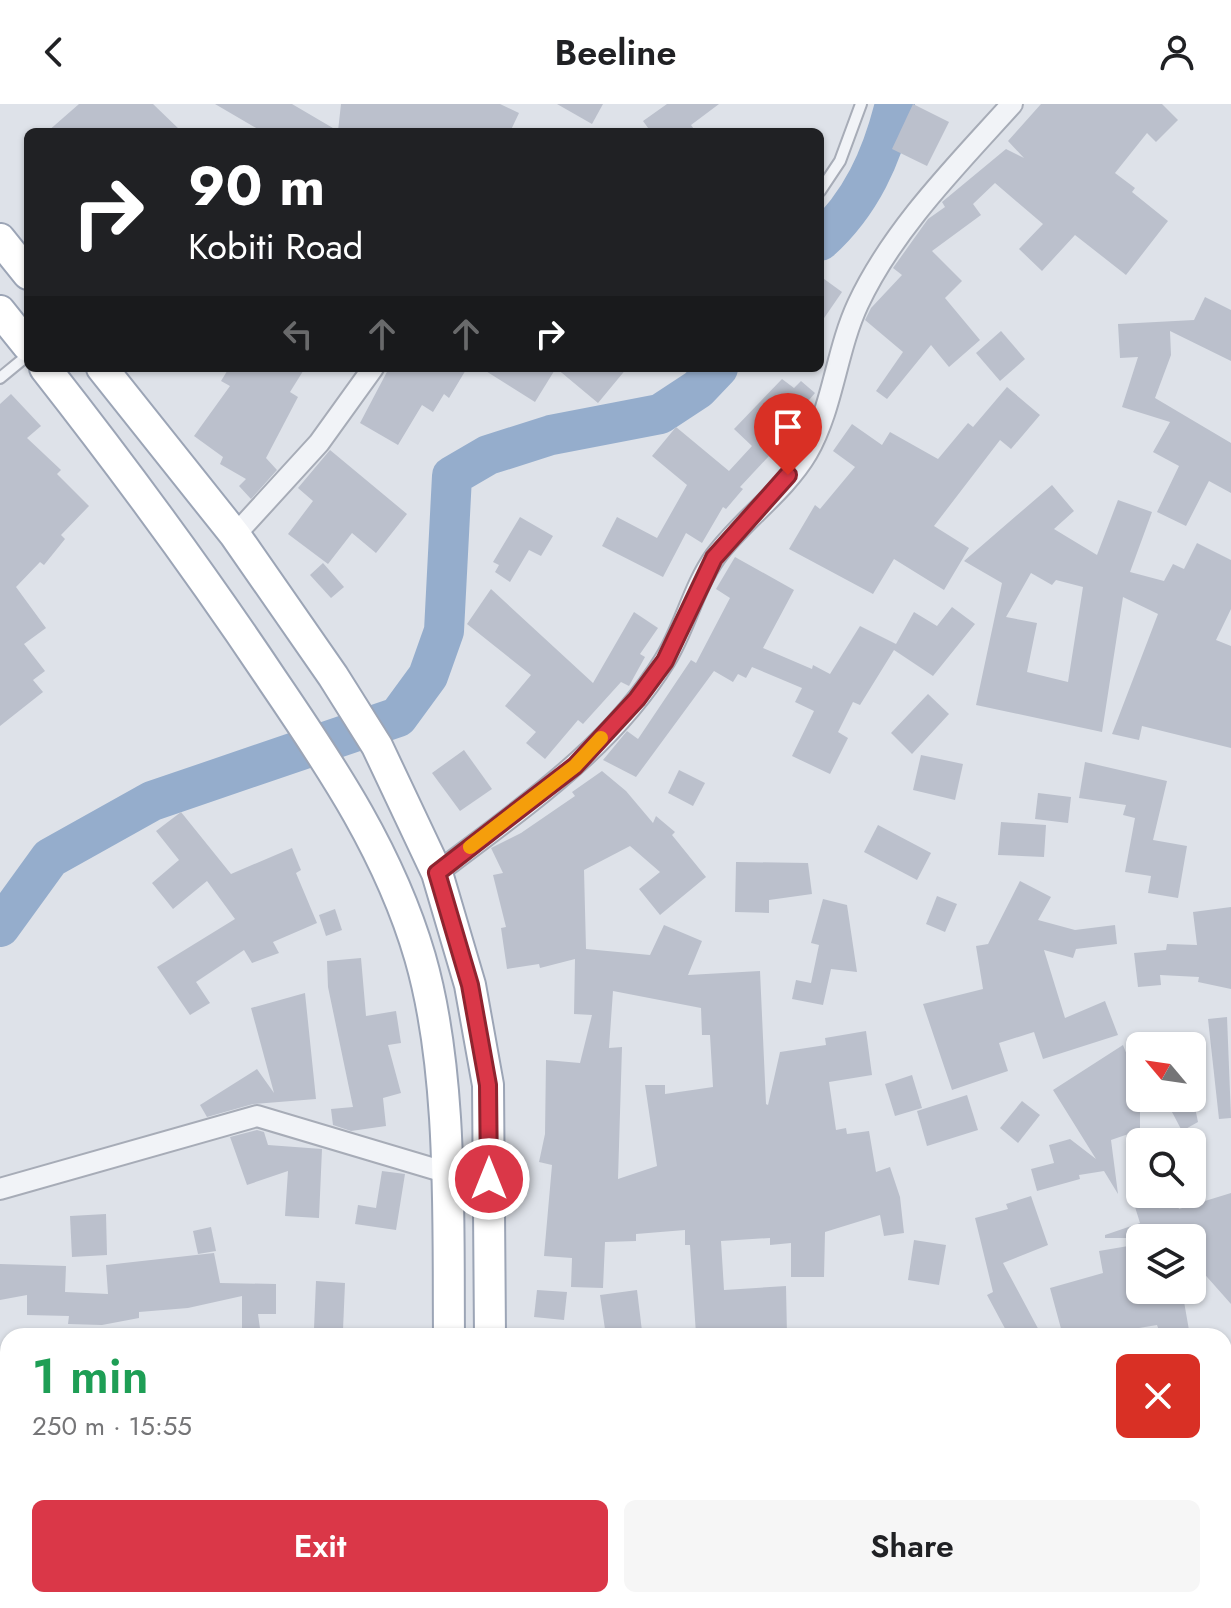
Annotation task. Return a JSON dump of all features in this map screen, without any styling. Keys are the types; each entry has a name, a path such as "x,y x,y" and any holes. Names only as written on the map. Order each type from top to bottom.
{"main road":[{"path":"0,239 24,269"},
{"path":"0,311 24,341"},
{"path":"48,372 202,575 332,770 386,862 421,959 437,1052 448,1173 449,1328"},
{"path":"105,372 235,535 333,676 377,746 437,873 470,985 488,1085 490,1328"}],"street":[{"path":"437,873 575,766 637,699 665,661 714,558 806,455 820,427 856,306 874,272 893,243 1012,104"},
{"path":"235,535 319,443 370,372"},
{"path":"0,1189 257,1116 448,1173"}],"lane":[{"path":"824,185 840,161 861,104"},
{"path":"0,378 24,358"}],"building":[{"path":"79,104 153,104 178,128 52,128"},
{"path":"215,104 292,104 333,128 256,128"},
{"path":"341,104 500,104 519,113 512,128 338,128"},
{"path":"557,104 603,104 592,124"},
{"path":"667,104 719,104 691,125 693,128 648,128 643,121"},
{"path":"913,104 949,122 927,166 892,149"},
{"path":"1041,104 1162,104 1178,120 1156,142 1147,133 1115,173 1135,188 1132,192 1168,221 1126,275 1075,235 1042,271 1019,249 1043,224 995,183 973,204 981,215 932,251 962,281 945,298 980,340 949,367 931,345 887,399 876,391 903,352 865,320 871,308 902,275 893,268 928,219 945,207 942,202 1006,149 1024,158 1008,141"},
{"path":"824,279 842,292 824,318"},
{"path":"1205,297 1231,310 1231,361 1170,331 1171,355 1155,398 1231,443 1231,493 1209,481 1186,526 1157,512 1179,466 1153,452 1170,422 1122,407 1138,357 1120,358 1118,324 1194,320"},
{"path":"1001,331 1025,359 1000,381 976,353"},
{"path":"227,372 302,372 290,392 298,397 266,458 277,470 251,499 239,486 246,479 220,464 223,457 194,436 230,386 221,381"},
{"path":"387,372 465,372 449,398 444,394 433,412 422,405 398,445 360,423"},
{"path":"487,372 554,372 535,402"},
{"path":"561,372 624,372 598,403"},
{"path":"782,379 794,388 801,381 815,393 797,414 806,424 804,430 777,464 769,456 740,487 743,489 726,509 723,507 702,543 686,533 663,577 602,546 617,517 657,538 687,485 652,456 676,427 729,471 752,446 734,429"},
{"path":"1007,387 1040,415 1011,449 1000,440 934,526 969,548 944,590 894,559 873,594 789,549 815,505 820,509 855,467 833,451 852,424 882,445 890,432 938,459 968,423 973,427"},
{"path":"11,394 41,426 27,438 61,470 57,474 89,506 61,535 65,539 44,565 40,562 16,587 46,628 24,644 45,671 33,680 43,692 0,726 0,404"},
{"path":"330,450 407,514 376,553 352,533 328,564 288,534 313,501 298,488"},
{"path":"1052,485 1074,511 1054,529 1097,555 1118,500 1152,512 1130,572 1164,581 1173,564 1184,569 1197,543 1231,560 1231,609 1216,640 1231,646 1231,748 1142,726 1139,740 1112,734 1158,614 1123,597 1102,732 976,705 1002,583 964,561","holes":["1031,573 1052,585 1056,580 1083,587 1068,682 1027,672 1037,623 1006,617"]},
{"path":"520,517 553,536 541,556 529,550 510,582 495,572 499,565 493,562"},
{"path":"735,557 794,590 763,648 812,669 813,665 830,674 860,626 896,644 914,612 937,626 952,607 975,624 933,676 894,650 860,705 853,702 838,732 848,738 830,774 792,756 814,711 795,702 802,688 752,667 746,678 738,674 733,682 714,671 636,777 603,760 627,731 638,739 691,660 696,663 730,598 716,589"},
{"path":"323,563 344,587 331,598 310,575"},
{"path":"491,589 593,683 634,612 658,628 640,654 645,657 629,686 621,682 583,724 578,720 545,759 526,743 536,732 505,706 531,675 467,624"},
{"path":"928,694 949,714 912,754 891,733"},
{"path":"464,750 492,789 460,811 432,773"},
{"path":"921,755 963,764 955,800 913,790"},
{"path":"1085,762 1167,781 1153,840 1187,846 1178,898 1148,893 1151,876 1125,872 1135,818 1123,815 1126,805 1079,798"},
{"path":"679,770 705,783 693,806 668,793"},
{"path":"602,771 626,791 653,823 656,816 675,832 672,835 706,877 660,915 639,889 660,872 630,846 584,870 586,949 650,955 664,925 702,941 688,975 760,971 766,1104 780,1052 826,1045 825,1038 866,1031 872,1075 829,1082 836,1130 846,1128 847,1134 869,1131 876,1172 890,1167 900,1197 904,1233 884,1236 880,1215 825,1232 824,1277 791,1277 791,1243 770,1245 770,1238 721,1241 724,1290 786,1286 787,1328 696,1328 690,1245 685,1245 685,1230 636,1234 636,1241 605,1242 603,1288 571,1287 572,1258 544,1256 552,1165 539,1162 545,1134 546,1060 580,1063 592,1015 574,1014 575,959 540,968 539,964 507,969 501,928 506,927 493,875 503,873 491,848 521,833 575,796 572,792","holes":["613,991 701,1008 702,1035 710,1035 713,1087 665,1094 665,1085 645,1085 657,1166 618,1179 622,1047 609,1048"]},
{"path":"1038,793 1071,797 1068,823 1035,819"},
{"path":"181,812 231,874 292,848 301,870 296,873 317,923 273,942 279,953 252,963 244,950 196,982 210,1003 190,1015 157,967 235,919 207,881 173,909 152,883 179,860 156,831"},
{"path":"1001,822 1046,825 1044,857 998,855"},
{"path":"878,825 931,853 917,880 864,852"},
{"path":"736,862 808,863 812,894 769,900 769,913 735,912"},
{"path":"1020,881 1051,897 1038,920 1075,930 1115,925 1117,944 1076,949 1073,958 1044,950 1065,1018 1105,1001 1118,1035 1043,1059 1034,1032 999,1043 1008,1071 952,1090 923,1004 983,989 976,946 988,944"},
{"path":"937,896 957,904 945,932 926,924"},
{"path":"823,899 847,905 857,972 831,969 823,1005 792,999 796,980 811,983 819,945 811,943"},
{"path":"1231,907 1231,989 1198,982 1199,977 1160,975 1161,985 1138,987 1134,953 1166,950 1167,944 1197,945 1193,912"},
{"path":"335,909 342,930 326,936 319,915"},
{"path":"361,958 366,1016 396,1011 401,1043 388,1045 401,1093 383,1098 386,1126 351,1131 333,1125 331,1109 353,1107 328,987 327,961"},
{"path":"305,993 316,1099 253,1104 207,1117 200,1105 257,1069 274,1093 251,1008"},
{"path":"1227,1017 1231,1118 1219,1119 1208,1019"},
{"path":"1123,1045 1126,1053 1126,1112 1140,1112 1140,1128 1126,1128 1126,1135 1111,1140 1118,1194 1104,1171 1079,1175 1080,1179 1037,1191 1031,1169 1054,1163 1049,1145 1070,1139 1096,1159 1053,1090"},
{"path":"912,1075 922,1108 895,1116 885,1084"},
{"path":"967,1095 978,1130 927,1146 917,1111"},
{"path":"1022,1101 1040,1115 1018,1143 1000,1128"},
{"path":"1172,1112 1196,1112 1198,1122 1180,1128"},
{"path":"257,1130 264,1132 268,1145 322,1149 319,1218 285,1216 288,1171 247,1185 230,1137"},
{"path":"382,1171 405,1174 396,1230 355,1224 358,1205 376,1208"},
{"path":"1231,1193 1231,1304 1206,1276 1206,1224 1137,1224 1140,1223 1135,1208 1206,1208 1206,1201"},
{"path":"1031,1196 1048,1245 1003,1263 1038,1328 1005,1328 987,1295 993,1292 975,1218 1008,1209 1006,1204"},
{"path":"106,1214 107,1255 72,1257 70,1216"},
{"path":"211,1227 216,1251 198,1254 193,1231"},
{"path":"1126,1228 1126,1238 1105,1238 1105,1235"},
{"path":"914,1240 946,1245 939,1285 908,1280"},
{"path":"1126,1246 1126,1304 1184,1304 1189,1328 1158,1328 1157,1325 1139,1328 1061,1328 1050,1288 1103,1273 1099,1251"},
{"path":"214,1253 220,1283 276,1284 276,1314 258,1314 260,1328 242,1328 242,1296 188,1308 139,1312 139,1318 102,1325 68,1324 69,1316 27,1315 27,1295 0,1300 0,1264 66,1266 65,1292 108,1294 106,1265"},
{"path":"316,1281 345,1283 343,1328 314,1328"},
{"path":"537,1290 567,1292 564,1320 534,1317"},
{"path":"637,1290 642,1328 605,1328 600,1295"}],"waterway":[{"path":"824,237 847,211 868,178 884,143 895,104"},
{"path":"0,927 50,858 152,801 398,717 428,676 444,631 452,476 488,455 551,435 660,414 698,389 714,372"}],"slow traffic":[{"path":"470,847 575,766 601,738"}],"route":[{"path":"489,1179 488,1085 470,985 437,873 575,766 637,699 665,661 714,558 788,475"}]}
